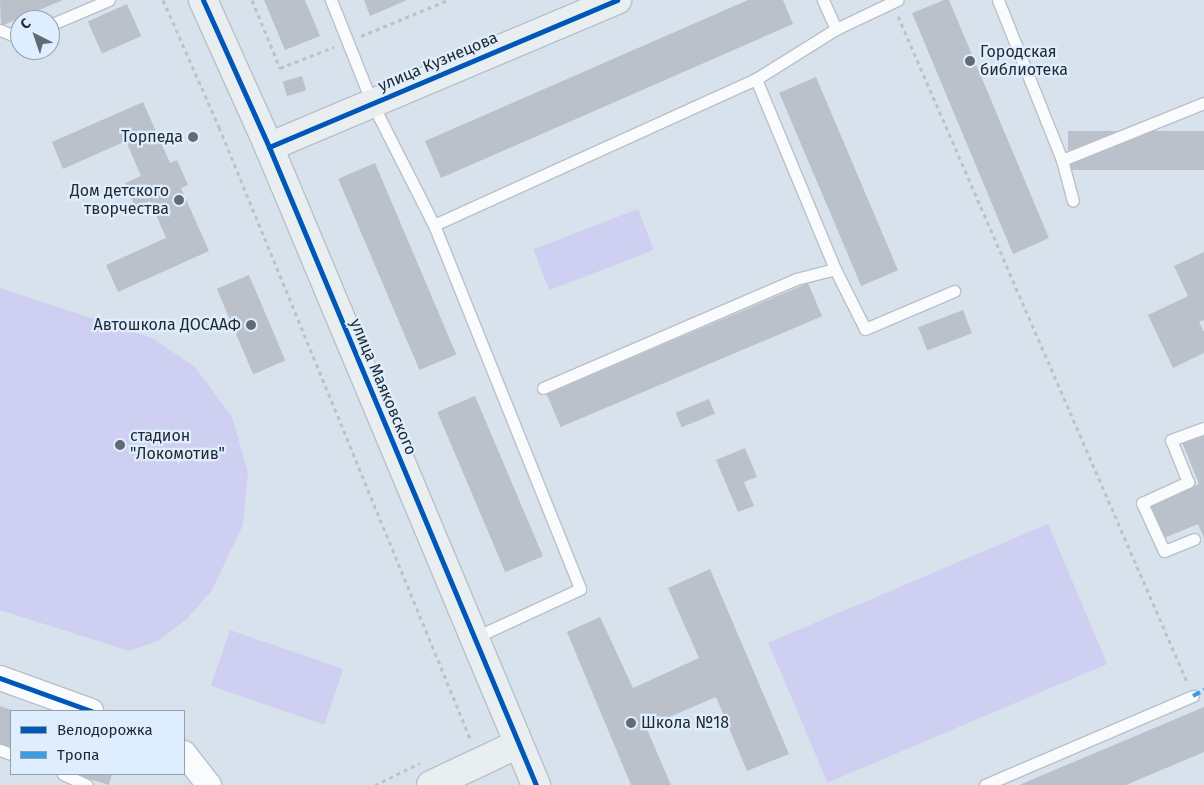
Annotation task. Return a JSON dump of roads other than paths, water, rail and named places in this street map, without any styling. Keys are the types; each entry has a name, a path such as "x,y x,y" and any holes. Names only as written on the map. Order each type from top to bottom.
{"street":[{"name":"улица Маяковского","path":"203,0 269,147 536,785"},
{"name":"улица Кузнецова","path":"269,147 616,0"},
{"path":"0,678 88,710"},
{"path":"431,785 518,744"},
{"path":"185,754 209,785"}],"lane":[{"path":"60,21 109,0"},
{"path":"331,0 345,42 372,103 434,225 580,589 474,638"},
{"path":"823,0 836,29"},
{"path":"998,0 1062,160 1073,201"},
{"path":"434,225 756,79 836,29 893,1"},
{"path":"756,79 835,269 866,328 954,291"},
{"path":"1062,160 1204,103"},
{"path":"544,388 796,279 835,269"},
{"path":"1194,539 1164,551 1142,503 1188,482 1171,440 1204,428"},
{"path":"985,785 1193,696"},
{"path":"65,775 87,785"}],"place":[{"name":"Городская библиотека","path":"970,61"},
{"name":"Торпеда","path":"193,137"},
{"name":"Дом детского творчества","path":"179,200"},
{"name":"Автошкола ДОСААФ","path":"251,325"},
{"name":"стадион \"Локомотив\"","path":"120,445"},
{"name":"Школа №18","path":"631,723"}]}
